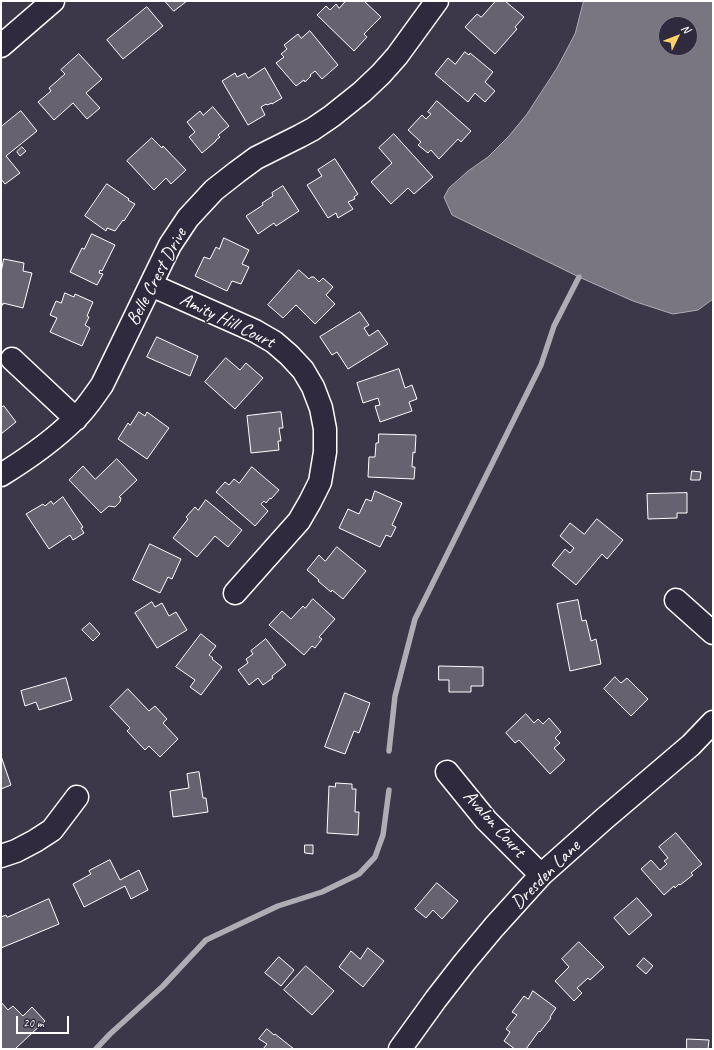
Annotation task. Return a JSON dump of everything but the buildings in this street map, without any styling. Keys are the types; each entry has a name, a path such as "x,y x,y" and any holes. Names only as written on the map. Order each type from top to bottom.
{"street":[{"path":"1,46 53,1"},
{"name":"Belle Crest Drive","path":"1,475 42,448 76,419 89,403 102,385 119,352 170,245 188,218 214,190 256,158 313,129 362,92 397,56 437,1"},
{"name":"Amity Hill Court","path":"151,285 255,331 274,342 303,370 313,387 321,408 326,452 320,482 299,521 235,593"},
{"path":"12,359 76,419"},
{"path":"676,600 713,633"},
{"name":"Dresden Lane","path":"400,1049 464,963 541,875 691,745 713,722"},
{"name":"Avalon Court","path":"447,772 486,820 541,875"},
{"path":"1,856 16,851 52,830 77,797"}],"shaded area":[{"path":"584,1 713,1 713,299 698,310 673,314 633,301 579,277 452,215 444,197 449,188 468,171 488,157 509,136 527,114 557,68 575,34"}],"waterway":[{"path":"389,751 395,696 415,619 541,365 554,326 579,277"},
{"path":"96,1049 110,1034 163,986 206,940 278,906 322,892 359,874 375,857 383,835 389,790"}]}
